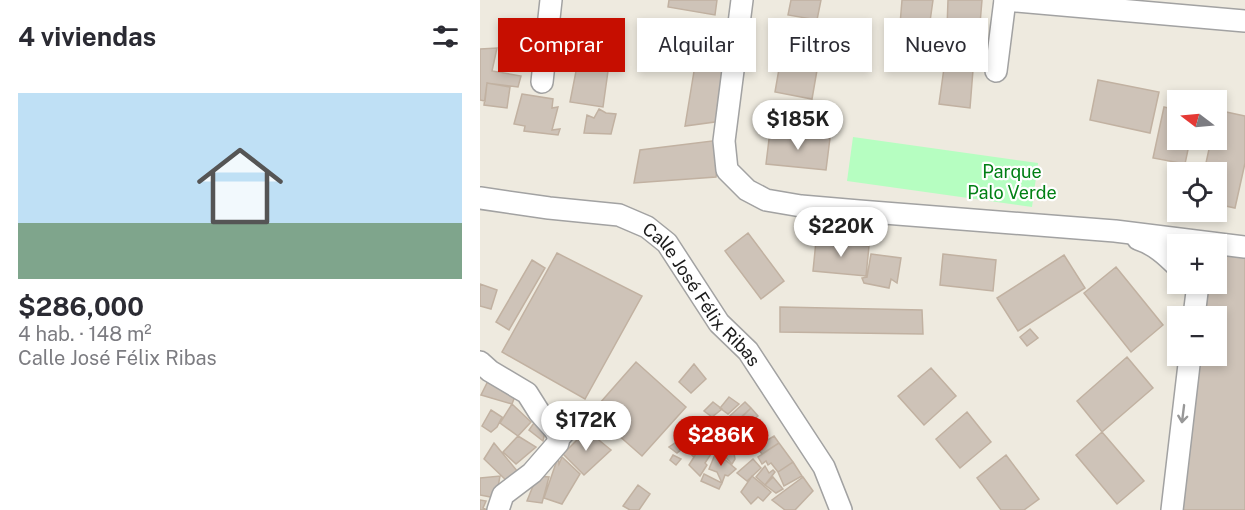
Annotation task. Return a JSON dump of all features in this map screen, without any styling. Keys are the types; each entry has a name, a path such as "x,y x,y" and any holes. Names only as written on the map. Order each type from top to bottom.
{"street":[{"path":"542,82 551,0"},
{"path":"742,0 724,141 727,170 747,190 766,200 801,206 1115,231 1167,238"},
{"path":"996,71 1005,0 1137,6 1245,21"},
{"name":"Calle José Félix Ribas","path":"480,200 619,215 647,227 667,243 719,323 748,351 824,467 841,510"},
{"path":"1115,231 1149,242 1167,256"},
{"path":"1227,245 1245,247"},
{"path":"480,362 490,371 527,393 539,412 555,430 565,432 532,473 503,495 498,510"},
{"path":"1172,510 1189,366"}],"green space":[{"name":"Parque Palo Verde","path":"853,137 1038,163 1032,207 847,181"}],"building":[{"path":"669,0 717,0 715,15 668,7"},
{"path":"791,0 821,0 817,18 788,15"},
{"path":"902,0 933,0 930,18 901,18"},
{"path":"948,0 982,0 980,18 947,18"},
{"path":"497,48 492,71 521,76 518,87 487,83 485,101 480,100 480,49"},
{"path":"576,72 608,72 603,107 570,102"},
{"path":"694,72 729,72 722,121 685,126"},
{"path":"778,72 817,72 812,99 775,92"},
{"path":"943,72 973,72 970,108 939,104"},
{"path":"1098,80 1159,92 1150,133 1090,120"},
{"path":"487,83 510,87 507,108 484,105"},
{"path":"522,94 553,99 552,108 558,107 552,130 560,129 558,135 524,131 525,126 514,124"},
{"path":"1164,107 1167,108 1167,150 1188,150 1185,162 1153,158"},
{"path":"599,109 606,113 616,114 611,134 584,133 587,115 594,118"},
{"path":"1227,112 1245,116 1245,163 1235,208 1227,206 1227,162 1206,162 1209,150 1227,150"},
{"path":"770,131 830,138 826,170 766,164"},
{"path":"720,140 716,177 634,183 640,150"},
{"path":"748,233 784,281 761,299 725,251"},
{"path":"816,241 869,246 866,276 813,271"},
{"path":"1227,251 1245,253 1245,510 1179,510 1198,366 1227,366 1227,306 1206,306 1208,294 1227,294"},
{"path":"557,253 642,296 585,399 502,352"},
{"path":"871,254 901,258 897,283 891,279 889,288 864,283 862,278 867,277"},
{"path":"943,254 996,260 993,291 940,285"},
{"path":"1064,255 1085,288 1018,331 997,298"},
{"path":"532,260 545,268 509,330 496,322"},
{"path":"1116,267 1163,325 1131,352 1084,293"},
{"path":"480,284 497,290 491,309 480,306"},
{"path":"780,307 922,310 923,334 780,332"},
{"path":"1030,329 1038,338 1027,346 1020,337"},
{"path":"1127,357 1153,388 1102,432 1077,401"},
{"path":"636,362 686,407 642,456 592,412"},
{"path":"694,364 706,379 691,393 679,382"},
{"path":"931,368 956,396 924,425 898,396"},
{"path":"491,375 518,388 512,404 481,395"},
{"path":"729,397 739,404 728,414 720,408"},
{"path":"713,402 722,409 712,417 704,411"},
{"path":"745,402 751,408 727,430 720,425"},
{"path":"544,403 559,412 554,423"},
{"path":"512,404 531,422 518,436 500,423"},
{"path":"751,408 758,416 749,424 742,417"},
{"path":"491,410 502,417 497,427 491,432 482,426"},
{"path":"967,412 991,442 960,468 936,439"},
{"path":"536,420 546,428 543,441 529,430"},
{"path":"710,423 723,434 710,448 695,435 700,427 704,431"},
{"path":"589,432 611,450 584,475 563,454 584,433"},
{"path":"1102,432 1144,481 1117,504 1076,455"},
{"path":"736,434 747,442 744,446 740,443 734,453 735,459 732,464 717,448"},
{"path":"518,436 536,447 516,464 503,452"},
{"path":"774,436 779,443 762,454 756,447"},
{"path":"692,439 701,446 694,457 685,449"},
{"path":"494,443 523,478 512,486 484,459"},
{"path":"675,443 682,449 677,453 669,447"},
{"path":"779,443 793,462 778,472 771,463 768,465 766,461 762,464 758,457"},
{"path":"702,444 713,451 700,476 689,465"},
{"path":"716,452 736,469 728,476 725,475 722,483 717,472 709,469"},
{"path":"673,455 681,459 676,465 670,460"},
{"path":"1006,455 1039,499 1024,510 1001,510 977,478"},
{"path":"558,457 559,464 562,457 580,474 562,504 544,498"},
{"path":"753,459 761,468 747,481 737,473"},
{"path":"793,462 802,476 784,486 778,472"},
{"path":"765,466 769,473 773,470 775,472 765,485 756,477"},
{"path":"704,474 722,483 719,489 701,481"},
{"path":"500,476 496,498 480,495 480,478"},
{"path":"537,476 549,477 542,503 527,501"},
{"path":"752,476 771,492 763,501 758,497 751,504 741,492"},
{"path":"773,477 783,489 776,493 765,485"},
{"path":"803,477 813,491 795,510 785,510 772,500"},
{"path":"638,485 650,494 639,510 630,510 623,506"},
{"path":"480,500 486,501 483,508 487,510 480,510"}]}
